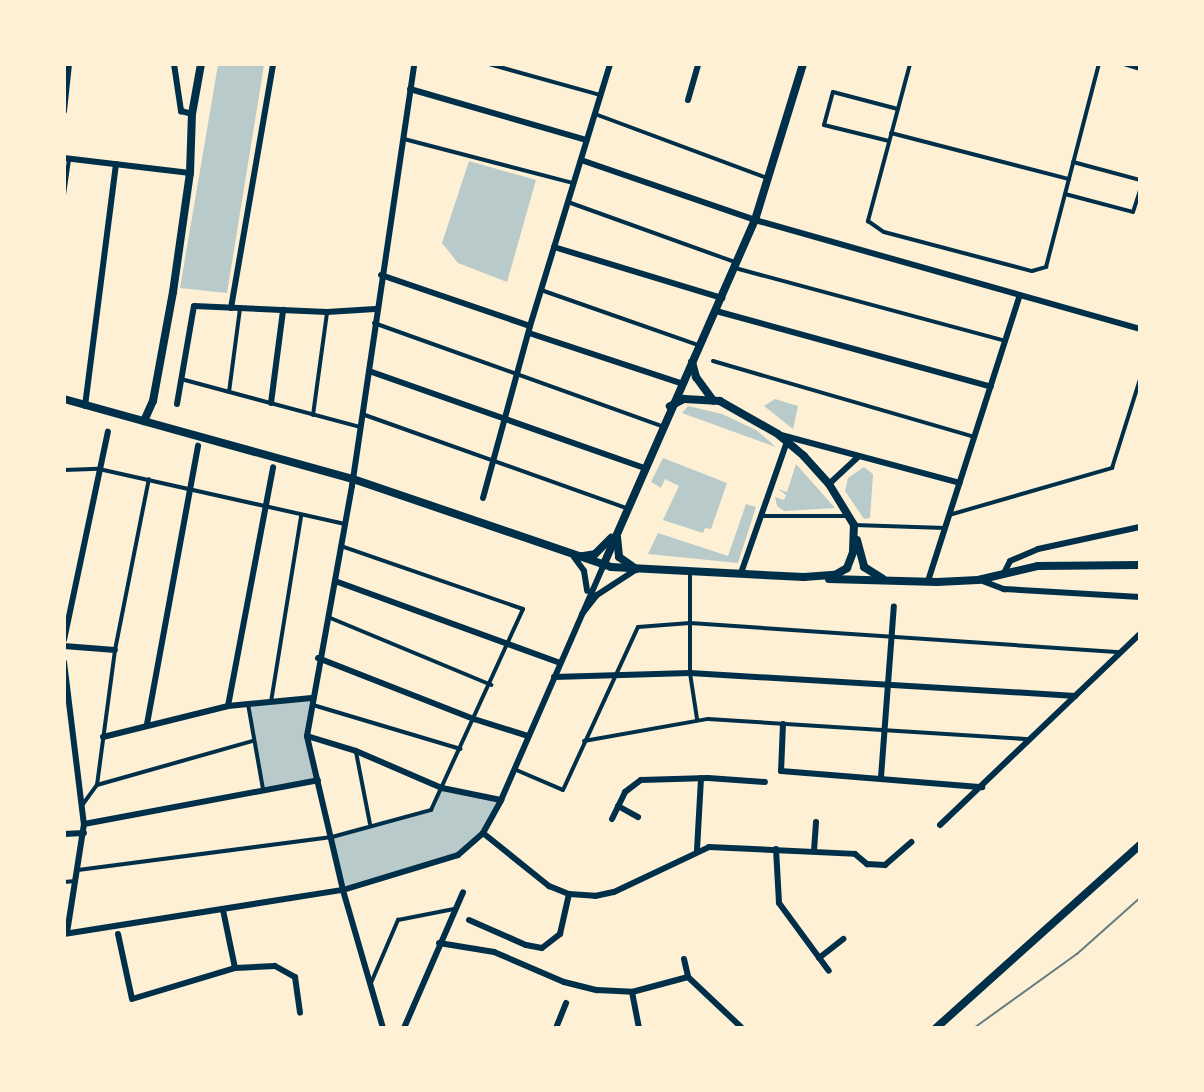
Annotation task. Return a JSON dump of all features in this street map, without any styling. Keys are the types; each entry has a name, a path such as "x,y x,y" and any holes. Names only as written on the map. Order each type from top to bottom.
{"street":[{"path":"64,111 69,64"},
{"path":"174,64 181,111 192,114"},
{"path":"144,421 153,401 190,173 192,114 201,64"},
{"path":"231,308 273,64"},
{"path":"383,1028 343,890 307,736 318,658 353,479 369,371 375,309 414,64"},
{"path":"483,498 519,376 529,330 610,64"},
{"path":"688,100 699,64"},
{"path":"64,662 68,713 83,804 84,824 77,880 66,934 343,890 447,860 483,833 501,800 586,597 603,566 680,383 692,362 736,265 770,180 803,64"},
{"path":"410,89 587,140"},
{"path":"67,159 190,173"},
{"path":"581,160 754,220 1139,326"},
{"path":"85,406 116,165"},
{"path":"554,247 722,298"},
{"path":"381,275 680,383"},
{"path":"928,581 1020,295"},
{"path":"177,404 195,306 327,312 375,309"},
{"path":"271,403 283,310"},
{"path":"716,311 991,387"},
{"path":"692,362 696,377 713,400"},
{"path":"369,371 644,468"},
{"path":"64,399 353,479 603,566 886,581 928,581 978,580 1004,573 1073,564 1140,565"},
{"path":"670,406 684,399 713,400 778,434 858,458 960,483"},
{"path":"64,640 108,432"},
{"path":"778,434 830,484 854,525 864,567 886,581"},
{"path":"741,573 787,442"},
{"path":"147,724 188,488 198,446"},
{"path":"830,484 858,458"},
{"path":"228,706 273,467"},
{"path":"804,577 835,575 847,568 854,552 854,525"},
{"path":"1004,573 1010,561 1038,549 1140,527"},
{"path":"574,557 599,552 618,528"},
{"path":"618,528 617,552 637,569"},
{"path":"574,557 587,578 586,597"},
{"path":"576,622 597,595 637,569"},
{"path":"335,580 560,663"},
{"path":"978,580 1004,589 1140,597"},
{"path":"881,777 894,606"},
{"path":"940,825 1032,740 1140,634"},
{"path":"64,646 115,650"},
{"path":"318,658 474,719 528,736"},
{"path":"554,677 690,674 1076,696"},
{"path":"104,736 228,706 313,701"},
{"path":"783,724 781,771 881,777 982,787"},
{"path":"307,736 356,751 442,788 501,800"},
{"path":"612,819 625,792 641,780 701,778 765,782"},
{"path":"697,850 701,778"},
{"path":"84,824 318,780"},
{"path":"618,806 638,817"},
{"path":"814,851 816,822"},
{"path":"64,834 84,833"},
{"path":"483,833 538,880 569,894 614,892 697,850 722,846 855,854 867,864 885,865 911,842"},
{"path":"936,1028 1140,845"},
{"path":"776,849 779,903 829,971"},
{"path":"404,1028 463,892"},
{"path":"469,920 526,945 542,948 561,934 569,894"},
{"path":"223,910 235,968"},
{"path":"118,934 132,999 235,968 269,966 287,970 295,977 300,1013"},
{"path":"819,958 843,939"},
{"path":"439,943 494,952 584,988 632,992 688,976"},
{"path":"684,959 688,976 741,1027"},
{"path":"632,992 639,1028"},
{"path":"556,1028 566,1003"}],"lane":[{"path":"489,64 601,95"},
{"path":"910,64 868,221 884,232 1032,271 1046,267 1099,64"},
{"path":"1124,64 1140,69"},
{"path":"889,141 824,124 833,92 898,109"},
{"path":"595,114 770,180"},
{"path":"891,133 1069,179"},
{"path":"403,138 574,184"},
{"path":"64,195 67,159"},
{"path":"1073,162 1140,180"},
{"path":"1065,194 1133,212 1140,190"},
{"path":"568,202 736,265 1005,341"},
{"path":"541,290 698,345"},
{"path":"229,392 240,309"},
{"path":"313,415 327,312"},
{"path":"374,322 661,426"},
{"path":"713,361 975,437"},
{"path":"181,379 360,427"},
{"path":"950,515 1112,468 1140,379"},
{"path":"362,414 627,508"},
{"path":"64,470 99,469 345,524"},
{"path":"83,804 97,785 115,650 149,479"},
{"path":"271,703 301,516"},
{"path":"761,516 849,516"},
{"path":"854,525 945,528"},
{"path":"78,870 332,837 370,824 431,810 491,685 523,609 341,546"},
{"path":"690,569 690,674 696,719"},
{"path":"327,617 491,685"},
{"path":"514,769 563,789 638,627 690,623 1120,652"},
{"path":"313,701 461,749"},
{"path":"248,705 263,789"},
{"path":"584,741 696,719 1032,740"},
{"path":"97,785 253,741"},
{"path":"356,751 370,824"},
{"path":"64,882 77,880"},
{"path":"370,986 398,920 454,909"}],"shaded area":[{"path":"218,65 264,65 227,293 180,288"},
{"path":"469,161 536,180 507,282 458,263 442,243"},
{"path":"775,399 798,406 793,429 764,406"},
{"path":"688,406 722,414 756,430 776,447 682,413"},
{"path":"663,458 727,483 711,529 705,528 703,533 663,520 679,486 665,479 661,488 651,482"},
{"path":"796,464 835,508 784,511 777,506 775,497 784,500 786,495 778,489 787,492"},
{"path":"864,467 873,474 870,518 864,519 845,491 848,478"},
{"path":"746,504 756,507 738,563 648,554 658,533 728,556"},
{"path":"312,698 307,736 318,780 263,789 248,704"},
{"path":"442,788 501,800 488,825 458,855 343,890 332,837 431,810"}],"tram line":[{"path":"974,1028 1077,954 1140,898"}]}
